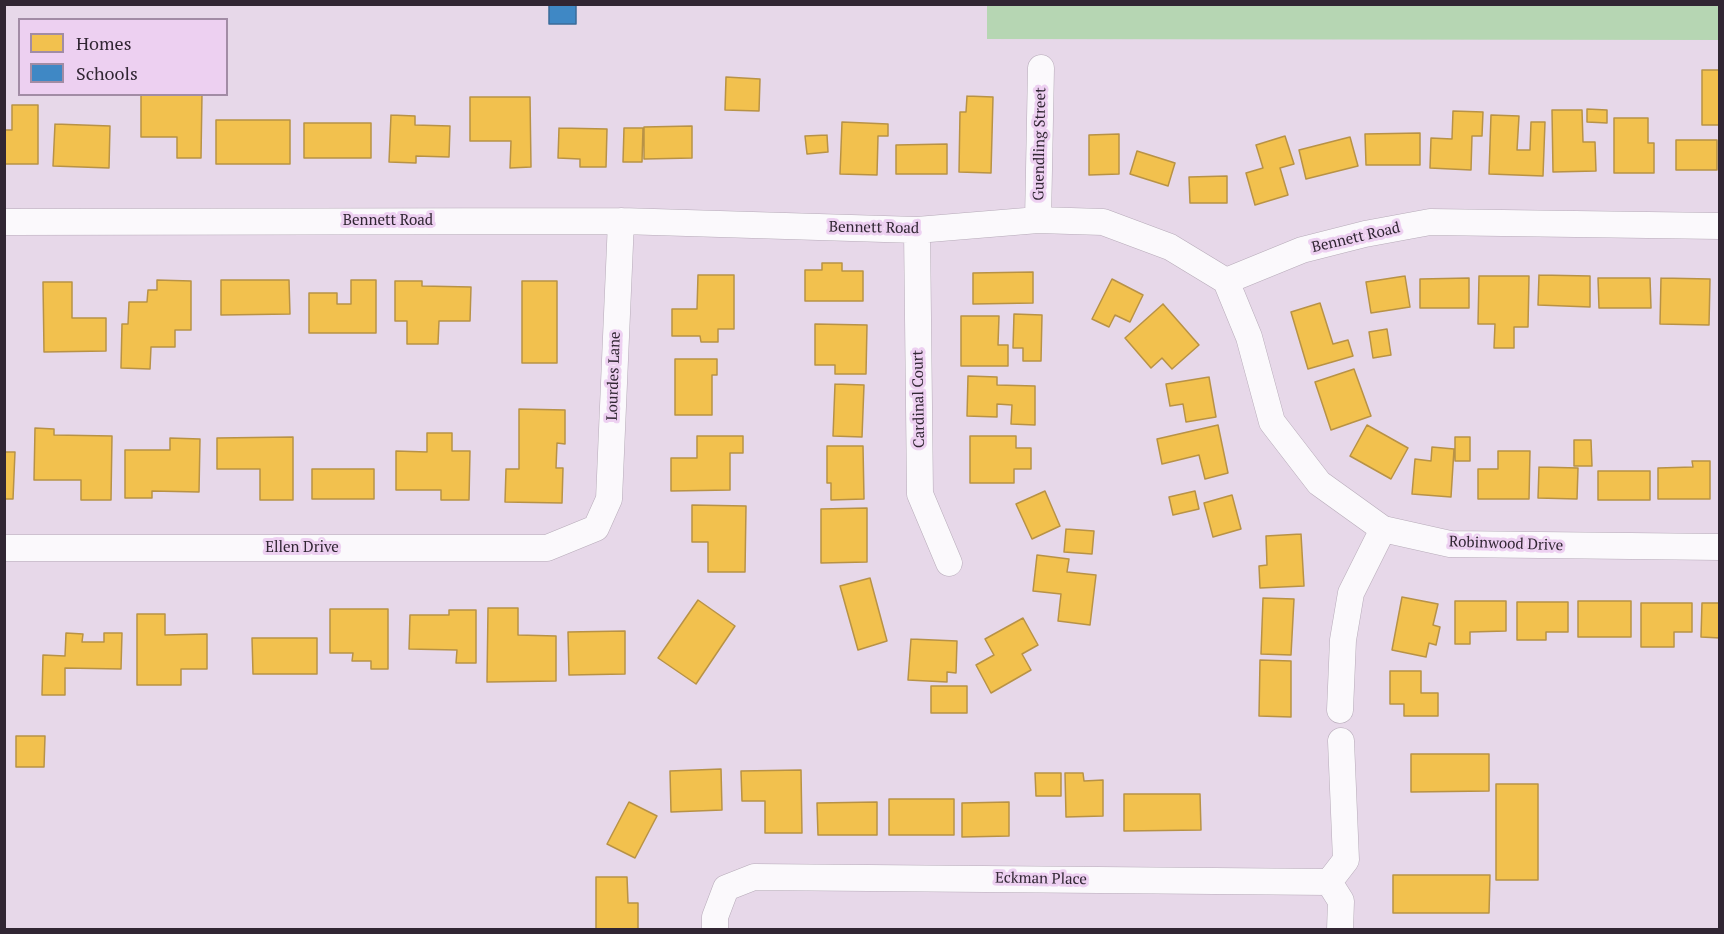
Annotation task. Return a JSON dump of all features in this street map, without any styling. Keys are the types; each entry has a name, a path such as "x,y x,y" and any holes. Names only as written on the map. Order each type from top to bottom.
{"street":[{"name":"Guendling Street","path":"1038,220 1041,68"},
{"name":"Bennett Road","path":"4,222 621,220 917,230 1038,220 1103,222 1170,247 1226,281 1302,250 1365,234 1430,222 1719,226"},
{"name":"Lourdes Lane","path":"596,528 609,499 621,220"},
{"name":"Cardinal Court","path":"917,230 920,494 949,563"},
{"name":"Robinwood Drive","path":"1226,281 1250,337 1272,422 1319,483 1383,529 1449,544 1719,547"},
{"name":"Ellen Drive","path":"4,548 547,548 596,528"},
{"path":"1340,710 1343,640 1351,593 1383,529"},
{"path":"1340,930 1341,901 1329,882 1346,860 1341,741"},
{"name":"Eckman Place","path":"715,930 715,917 726,888 754,877 1329,882"}],"green space":[{"path":"1719,4 1720,40 987,39 987,5"}],"building: Homes":[{"path":"1702,70 1720,70 1720,125 1702,125"},
{"path":"726,77 760,79 759,111 725,110"},
{"path":"141,96 202,96 201,158 177,158 177,137 141,137"},
{"path":"967,96 993,97 991,173 959,172 960,112 966,112"},
{"path":"470,97 530,97 531,167 510,168 511,141 470,141"},
{"path":"12,105 38,105 38,164 4,164 4,130 12,130"},
{"path":"1587,109 1607,110 1607,123 1587,122"},
{"path":"1552,110 1582,110 1583,142 1595,142 1596,171 1553,172"},
{"path":"1453,111 1483,112 1482,136 1472,136 1471,170 1430,168 1431,138 1452,139"},
{"path":"391,115 415,116 415,125 450,126 449,157 416,156 416,163 389,162"},
{"path":"1491,115 1519,116 1517,150 1530,150 1531,122 1545,122 1543,176 1489,174"},
{"path":"1614,118 1648,118 1648,143 1654,143 1654,173 1614,173"},
{"path":"216,120 290,120 290,164 216,164"},
{"path":"842,122 888,124 888,136 878,136 877,175 840,174"},
{"path":"304,123 371,123 371,158 304,158"},
{"path":"55,124 110,126 109,168 53,166"},
{"path":"692,126 692,158 644,159 644,127"},
{"path":"559,128 607,129 606,167 580,167 580,159 558,158"},
{"path":"624,128 643,128 642,162 623,162"},
{"path":"1420,133 1420,165 1366,165 1365,134"},
{"path":"1119,134 1119,174 1089,175 1089,135"},
{"path":"827,135 828,152 807,154 805,136"},
{"path":"1285,136 1294,164 1280,168 1288,195 1255,205 1246,173 1263,168 1256,145"},
{"path":"1350,137 1358,166 1306,179 1299,150"},
{"path":"1676,140 1717,140 1717,170 1676,170"},
{"path":"947,144 947,174 896,174 896,145"},
{"path":"1137,151 1175,163 1168,186 1130,174"},
{"path":"1227,176 1227,203 1190,203 1189,177"},
{"path":"822,263 842,263 842,271 863,271 863,301 805,301 805,270 822,270"},
{"path":"1033,272 1033,303 973,304 973,273"},
{"path":"698,275 734,275 734,329 718,329 718,342 701,342 700,336 672,336 672,309 697,309"},
{"path":"1539,275 1590,276 1590,307 1538,305"},
{"path":"1405,276 1410,307 1371,313 1366,282"},
{"path":"1479,276 1529,276 1528,327 1514,327 1514,348 1494,348 1495,324 1478,324"},
{"path":"1469,278 1469,308 1420,308 1420,279"},
{"path":"1598,278 1650,278 1651,308 1599,308"},
{"path":"1661,278 1710,279 1709,325 1660,324"},
{"path":"1112,279 1143,295 1130,322 1115,315 1109,327 1092,319"},
{"path":"157,280 191,281 191,330 175,330 175,347 151,347 150,369 121,368 122,324 128,324 129,302 147,302 148,290 157,290"},
{"path":"221,280 289,280 290,314 221,315"},
{"path":"351,280 376,280 376,333 309,333 309,293 337,293 337,304 351,304"},
{"path":"395,281 422,281 422,286 471,287 470,321 439,321 438,344 407,344 407,321 395,321"},
{"path":"522,281 557,281 557,363 522,363"},
{"path":"43,282 72,282 72,318 106,318 106,351 44,352"},
{"path":"1320,303 1333,344 1348,340 1353,356 1308,369 1291,312"},
{"path":"1163,304 1199,345 1172,369 1162,358 1151,368 1125,338"},
{"path":"1014,314 1042,315 1041,361 1023,361 1023,348 1013,348"},
{"path":"961,316 999,316 998,345 1008,345 1008,366 961,366"},
{"path":"815,324 867,325 866,374 835,374 835,365 815,365"},
{"path":"1387,329 1391,355 1373,358 1369,332"},
{"path":"675,359 717,359 717,375 712,375 712,415 675,415"},
{"path":"1354,369 1371,416 1331,430 1315,382"},
{"path":"968,376 997,377 997,385 1035,386 1035,425 1011,424 1012,405 997,404 997,417 967,416"},
{"path":"1209,377 1216,417 1186,422 1183,404 1170,406 1166,384"},
{"path":"835,384 864,385 862,437 833,436"},
{"path":"519,409 565,410 565,444 557,443 556,468 563,468 562,503 505,502 506,469 519,469"},
{"path":"1218,425 1228,473 1205,479 1199,455 1162,464 1157,439"},
{"path":"1367,425 1408,448 1391,479 1350,456"},
{"path":"35,428 54,429 54,435 112,436 111,500 81,500 81,480 34,480"},
{"path":"427,433 452,433 452,451 470,451 469,500 441,500 441,490 396,490 396,451 427,452"},
{"path":"697,436 743,436 743,453 730,453 730,490 671,491 671,458 697,458"},
{"path":"970,436 1016,436 1016,448 1031,448 1031,469 1014,469 1014,483 970,483"},
{"path":"293,437 293,500 260,500 260,469 217,469 217,438"},
{"path":"1455,437 1470,437 1470,461 1455,461"},
{"path":"170,438 200,439 199,492 152,491 152,498 125,498 125,450 170,450"},
{"path":"1574,440 1591,440 1592,466 1574,466"},
{"path":"827,446 863,446 864,499 831,500 831,483 827,483"},
{"path":"1432,447 1454,449 1451,497 1412,494 1415,459 1431,461"},
{"path":"1498,451 1530,451 1529,499 1478,499 1478,469 1498,469"},
{"path":"4,452 15,452 13,499 4,499"},
{"path":"1692,461 1710,461 1710,499 1658,499 1658,468 1693,467"},
{"path":"1539,467 1578,468 1577,499 1538,498"},
{"path":"312,469 374,469 374,499 312,499"},
{"path":"1598,471 1650,471 1650,500 1598,500"},
{"path":"1045,491 1060,526 1032,539 1016,504"},
{"path":"1195,491 1199,509 1173,515 1169,497"},
{"path":"1232,495 1241,529 1213,537 1204,503"},
{"path":"692,505 746,506 745,572 708,572 708,542 692,542"},
{"path":"867,508 867,562 821,563 821,509"},
{"path":"1066,529 1094,531 1092,554 1064,552"},
{"path":"1301,534 1304,586 1260,588 1259,566 1267,565 1266,536"},
{"path":"1037,555 1069,559 1067,572 1096,575 1090,625 1058,621 1061,594 1033,591"},
{"path":"870,578 887,641 858,650 840,586"},
{"path":"1402,597 1438,604 1433,625 1440,627 1436,645 1429,643 1426,657 1392,650"},
{"path":"1263,598 1294,599 1291,655 1261,654"},
{"path":"698,600 735,626 696,684 658,658"},
{"path":"1455,601 1506,601 1506,631 1470,632 1470,644 1455,644"},
{"path":"1578,601 1631,601 1631,637 1578,637"},
{"path":"1517,602 1568,602 1568,632 1546,632 1546,640 1517,640"},
{"path":"1641,603 1692,603 1692,632 1674,632 1674,647 1641,647"},
{"path":"1702,603 1720,603 1720,638 1701,637"},
{"path":"488,608 518,608 518,635 556,636 556,681 487,682"},
{"path":"330,609 388,609 388,669 371,669 371,661 352,661 353,653 330,653"},
{"path":"449,610 476,610 476,663 456,663 457,650 409,649 410,615 449,615"},
{"path":"137,614 165,614 165,635 207,634 207,669 181,669 181,685 137,685"},
{"path":"1023,618 1038,645 1022,654 1031,670 991,693 976,665 994,655 985,639"},
{"path":"625,631 625,674 569,675 568,632"},
{"path":"66,633 83,634 82,642 104,642 104,633 122,633 121,669 65,668 65,695 42,695 43,655 65,656"},
{"path":"252,638 317,638 317,674 253,674"},
{"path":"911,639 957,641 956,673 947,672 947,682 908,680"},
{"path":"1260,660 1291,661 1291,717 1259,716"},
{"path":"1390,671 1421,671 1421,693 1438,693 1438,716 1404,716 1404,704 1390,704"},
{"path":"931,686 967,686 967,713 931,713"},
{"path":"16,736 45,736 44,767 16,767"},
{"path":"1411,754 1489,754 1489,791 1411,792"},
{"path":"721,769 722,810 671,812 670,771"},
{"path":"801,770 802,833 765,833 765,801 742,801 741,771"},
{"path":"1035,773 1061,773 1061,796 1036,796"},
{"path":"1065,773 1083,773 1084,781 1103,780 1103,816 1066,817"},
{"path":"1496,784 1538,784 1538,880 1496,880"},
{"path":"1124,794 1200,794 1201,830 1124,831"},
{"path":"889,799 954,799 954,835 889,835"},
{"path":"629,802 657,816 635,858 607,844"},
{"path":"877,802 877,835 818,835 817,803"},
{"path":"1009,802 1009,836 962,837 962,803"},
{"path":"1393,875 1490,875 1489,913 1393,913"},
{"path":"596,877 627,877 628,903 638,903 638,930 596,930"}],"building: Schools":[{"path":"549,4 576,4 576,24 549,24"}]}
